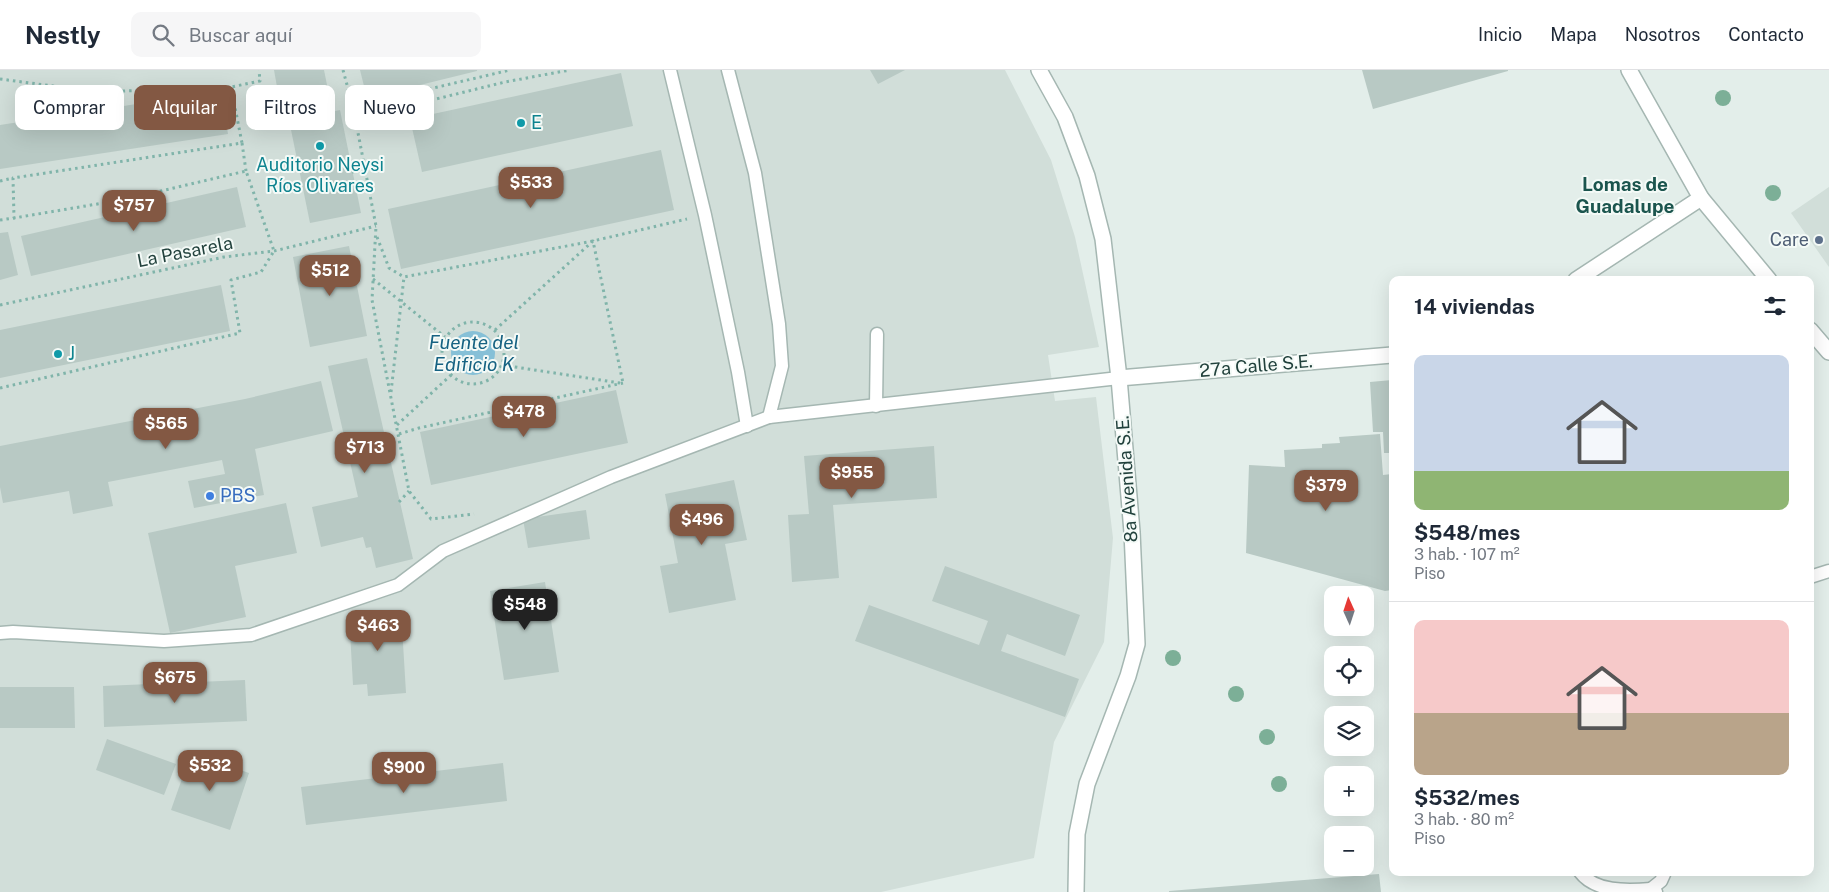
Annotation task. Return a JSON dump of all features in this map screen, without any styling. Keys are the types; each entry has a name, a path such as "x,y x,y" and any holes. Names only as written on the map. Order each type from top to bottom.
{"street":[{"name":"8a Avenida S.E.","path":"1039,70 1065,117 1088,176 1103,239 1119,378 1132,532 1137,644 1128,676 1087,784 1077,834 1076,892"},
{"path":"1629,70 1701,198 1766,276"},
{"path":"1582,276 1701,198"},
{"path":"1814,335 1829,352"},
{"name":"27a Calle S.E.","path":"1119,378 1389,355"}],"lane":[{"path":"670,70 738,372 747,426"},
{"path":"728,70 755,173 779,324 782,366 769,418"},
{"path":"876,406 877,334"},
{"path":"0,633 164,641 251,635 398,585 443,551 611,477 769,418 1119,378"},
{"path":"1814,576 1829,571"},
{"path":"1582,876 1586,882 1608,892 1654,891 1664,876"}],"path":[{"path":"236,86 260,82 259,70"},
{"path":"343,70 347,85"},
{"path":"434,88 510,70"},
{"path":"434,100 505,82 570,70"},
{"path":"0,79 98,92 134,91"},
{"path":"0,388 240,333 231,280 260,272 274,251 246,171 236,112"},
{"path":"357,130 376,226 372,300 409,491 431,519 480,513"},
{"path":"0,181 242,143"},
{"path":"352,172 365,170"},
{"path":"0,220 127,199 246,171"},
{"path":"13,178 14,218"},
{"path":"375,234 389,268 404,278 593,241 704,215"},
{"name":"La Pasarela","path":"0,305 224,257 274,251 376,226"},
{"path":"495,330 593,241"},
{"path":"593,241 623,383"},
{"path":"391,395 404,278"},
{"path":"373,279 446,336"},
{"path":"472,321 483,323 495,330 504,348 502,365 493,377 484,383 467,384 456,380 451,375 441,356 446,336 462,323 472,321"},
{"path":"502,365 623,383"},
{"path":"397,425 451,375"},
{"path":"399,434 623,383"},
{"path":"399,502 409,491"}],"shaded area":[{"path":"0,70 1005,70 1051,160 1075,237 1099,347 1048,355 1055,401 1096,397 1113,538 1104,642 1054,742 1034,858 881,892 0,892"},
{"name":"Care","path":"1829,187 1829,267 1791,213"}],"water":[{"name":"Fuente del Edificio K","path":"469,331 477,331 489,337 495,353 489,369 477,375 469,375 457,369 451,357 451,349 457,337"}],"building":[{"path":"274,70 324,70 327,85 277,85"},
{"path":"360,70 477,70 420,85 364,85"},
{"path":"870,70 905,70 878,84"},
{"path":"1362,70 1508,70 1508,71 1373,109"},
{"name":"E","path":"621,73 633,126 422,172 412,130 434,130 434,114"},
{"path":"134,104 134,130 227,130 228,134 0,169 0,125 15,123 15,130 124,130 124,106"},
{"name":"Auditorio Neysi Ríos Olivares","path":"340,110 361,213 310,223 291,130 335,130 335,111"},
{"path":"661,150 674,210 401,269 388,209"},
{"path":"237,187 246,227 31,276 21,236"},
{"path":"8,232 18,275 0,280 0,233"},
{"path":"349,246 367,336 310,347 293,257"},
{"name":"J","path":"221,285 230,331 0,378 0,330"},
{"path":"367,358 413,559 376,568 371,547 366,548 363,537 321,547 312,507 358,497 328,366"},
{"path":"1389,380 1389,453 1384,453 1383,432 1373,432 1370,382"},
{"path":"321,381 333,431 255,449 264,495 194,508 188,481 225,474 222,460 108,482 113,506 73,514 69,491 3,503 0,487 0,446 245,399"},
{"path":"616,390 628,443 431,485 420,432"},
{"path":"1380,434 1383,475 1389,474 1389,590 1385,591 1374,588 1374,586 1367,586 1246,553 1249,465 1285,467 1284,450 1322,448 1322,444 1340,443 1339,437"},
{"path":"934,446 937,498 833,505 839,578 792,582 788,515 809,514 804,456"},
{"path":"734,480 747,540 725,544 736,600 669,613 660,566 678,563 665,494"},
{"path":"286,503 297,553 235,566 246,617 170,633 148,533"},
{"path":"586,510 590,539 528,548 523,519"},
{"path":"945,566 1080,615 1065,656 1007,634 1001,651 1079,679 1065,717 855,641 869,605 979,645 988,621 932,601"},
{"path":"545,582 559,672 504,680 490,591"},
{"path":"401,610 406,693 368,696 367,684 353,685 349,614"},
{"path":"245,680 247,721 104,727 103,686"},
{"path":"0,687 74,687 75,728 0,728"},
{"path":"107,739 176,764 164,795 96,770"},
{"path":"191,753 249,773 230,830 171,810"},
{"path":"503,763 507,801 306,825 301,787"},
{"path":"1379,874 1381,892 1169,892 1354,876 1374,876"}],"place":[{"name":"E","path":"521,123"},
{"name":"Auditorio Neysi Ríos Olivares","path":"320,146"},
{"name":"Care","path":"1819,240"},
{"name":"J","path":"58,354"},
{"name":"PBS","path":"210,496"}],"district":[{"name":"Lomas de Guadalupe","path":"1625,195"}]}
